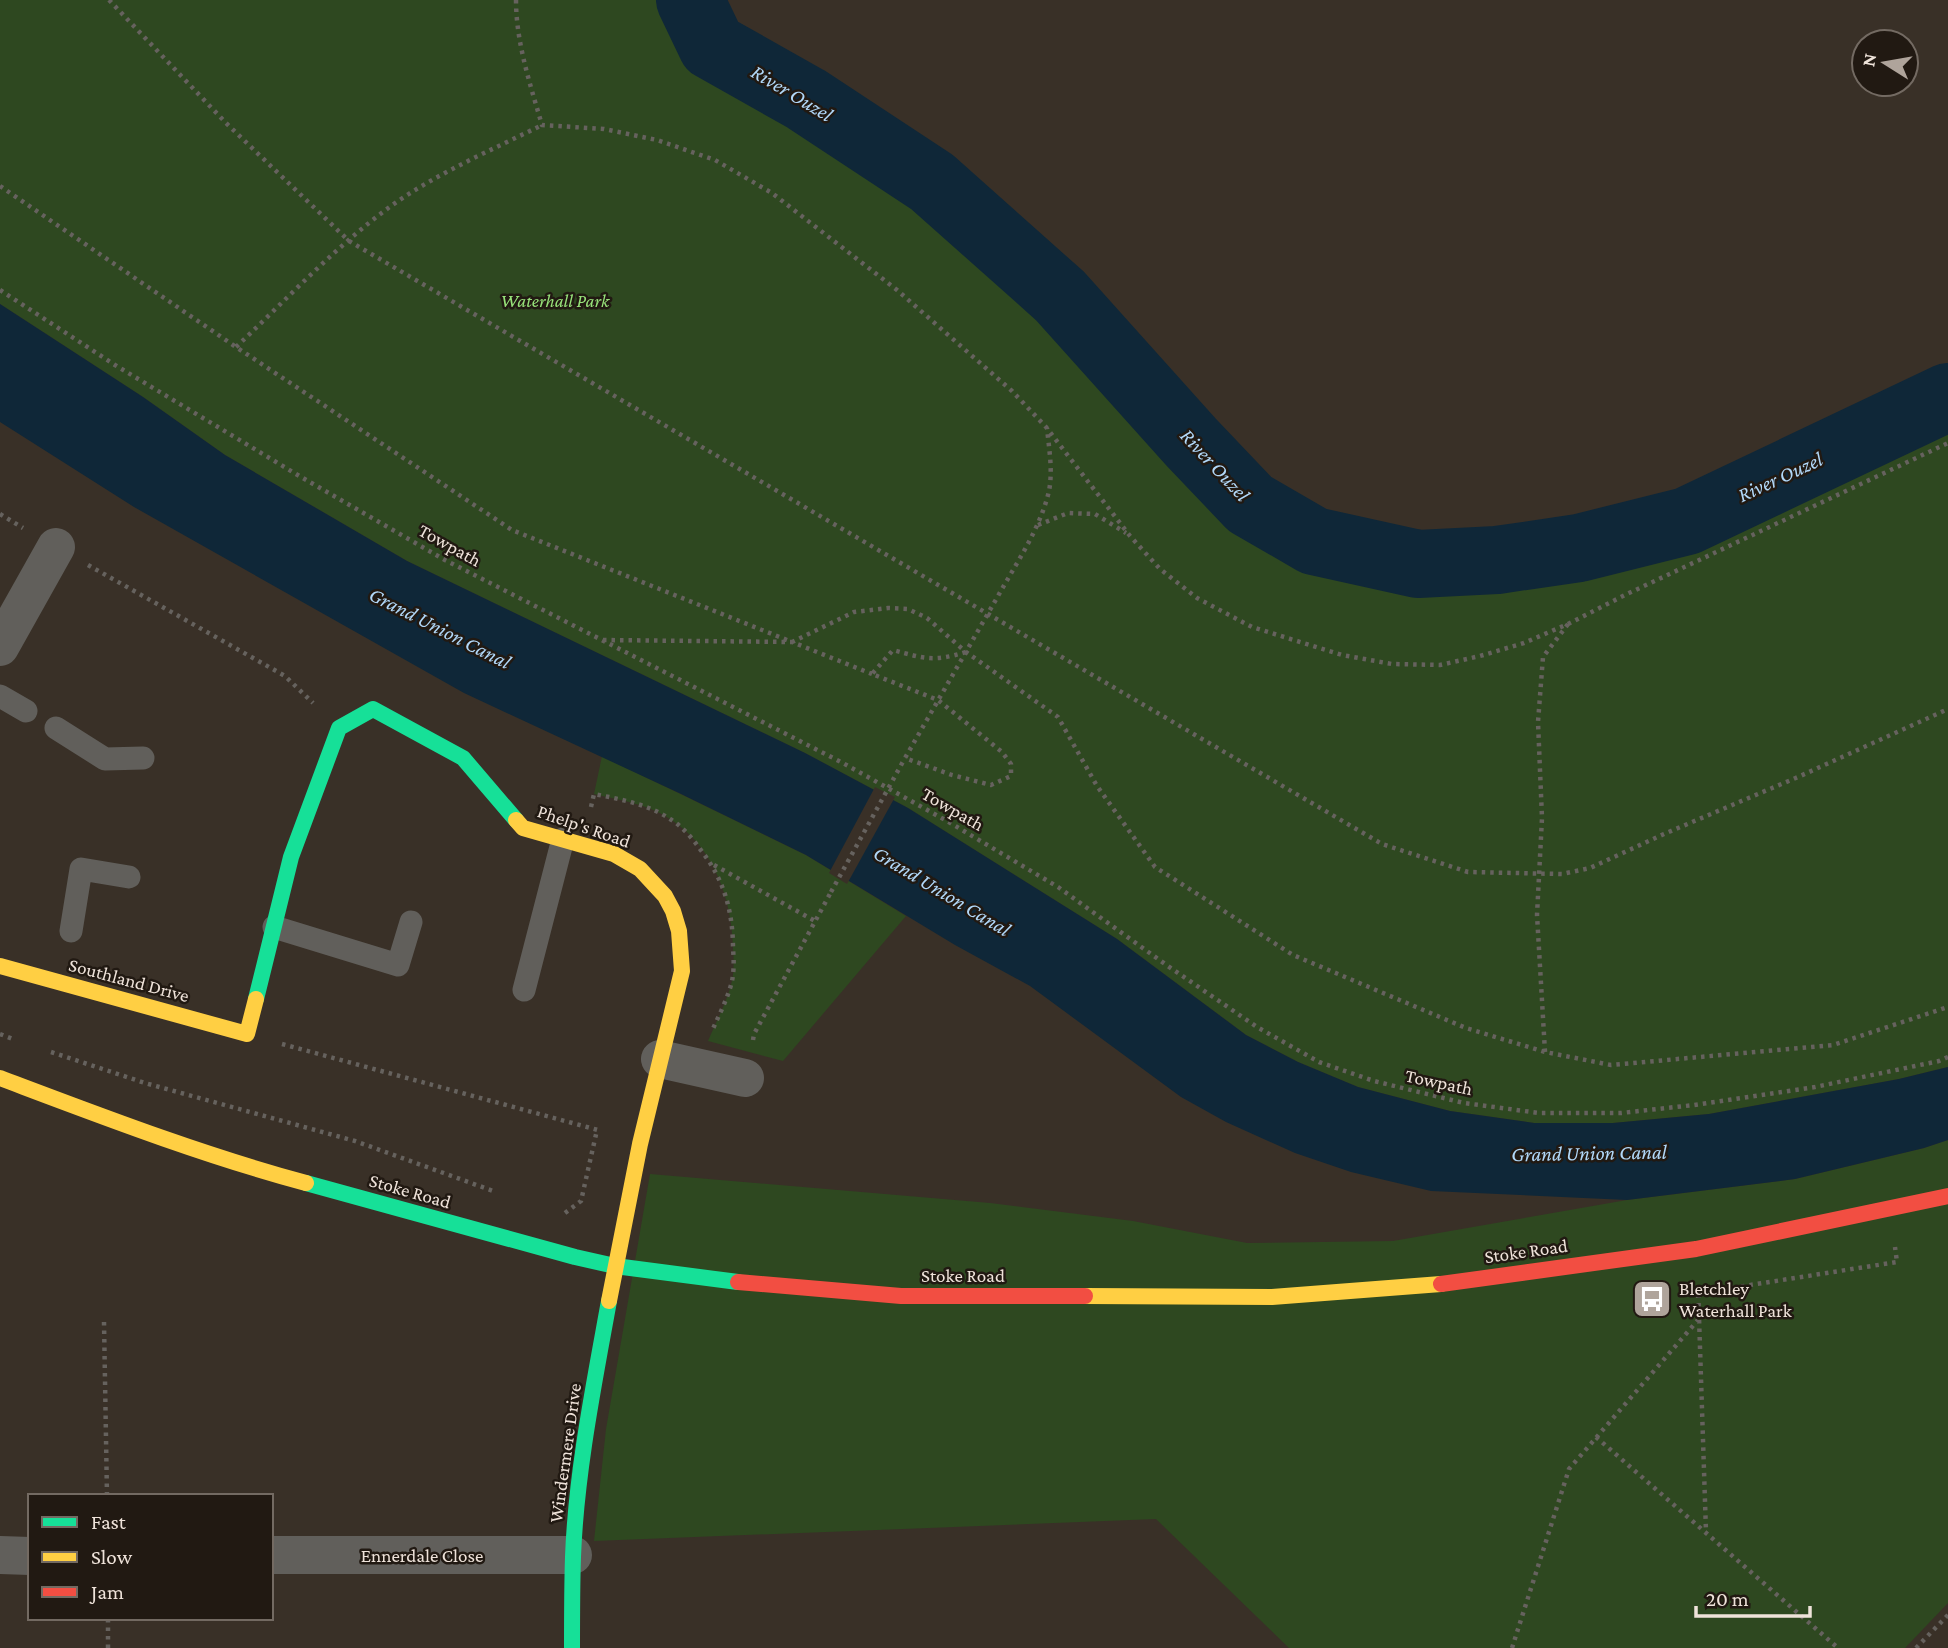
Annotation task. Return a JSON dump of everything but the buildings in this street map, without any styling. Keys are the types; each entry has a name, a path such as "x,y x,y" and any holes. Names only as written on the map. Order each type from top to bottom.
{"street":[{"path":"0,647 56,547"},
{"name":"Phelp's Road","path":"339,728 373,709 463,758 523,828 614,854 633,865 660,890 673,911 680,942 682,971 640,1144 615,1266"},
{"path":"247,1034 291,857 339,728"},
{"name":"Southland Drive","path":"0,967 61,974 247,1034"},
{"path":"660,1059 745,1078"},
{"name":"Stoke Road","path":"0,1078 125,1125 272,1174 538,1248 615,1266 712,1280 901,1296 1272,1297 1436,1285 1696,1249 1948,1196"},
{"name":"Windermere Drive","path":"572,1648 573,1555 582,1467 615,1266"},
{"path":"0,1555 28,1556"},
{"name":"Ennerdale Close","path":"273,1556 573,1555"}],"lane":[{"path":"0,696 26,711"},
{"path":"56,728 105,759 143,758"},
{"path":"524,990 564,839"},
{"path":"71,931 81,869 129,877"},
{"path":"274,927 398,965 411,922"}],"path":[{"path":"109,0 226,123 349,241 1382,844 1468,872 1562,874 1590,868 1948,709"},
{"path":"516,0 516,21 542,125"},
{"path":"236,347 349,241 392,206 437,177 542,125 604,130 657,141 715,160 772,193 897,290 1012,391 1046,427 1130,536 1160,569 1197,597 1252,627 1342,655 1392,664 1440,665 1524,643 1948,443"},
{"path":"0,186 512,530 939,700 1002,752 1011,764 1011,776 991,785 952,775 905,758"},
{"name":"Towpath","path":"0,290 115,365 445,560 841,762 947,821 1058,887 1257,1027 1319,1062 1374,1081 1464,1102 1539,1113 1621,1113 1815,1087 1948,1057"},
{"path":"745,1078 754,1034 905,758 1038,525 1049,489 1051,462 1046,427"},
{"path":"1038,525 1068,513 1095,514 1130,536"},
{"path":"0,514 285,676 339,728"},
{"path":"602,640 792,642 853,612 908,609 927,618 967,652 1058,718 1097,786 1155,867 1293,955 1466,1028 1545,1052 1611,1065 1833,1045 1948,1007"},
{"path":"1545,1052 1537,915 1542,818 1538,722 1543,657 1568,624"},
{"path":"873,674 893,650 925,659 942,659 967,652"},
{"path":"713,865 815,921"},
{"path":"0,1034 13,1039"},
{"path":"247,1034 640,1144"},
{"path":"39,1048 145,1083 355,1141 509,1197"},
{"path":"556,1212 566,1213 581,1201 597,1130"},
{"path":"1699,1293 1897,1262 1890,1208"},
{"path":"1696,1249 1706,1533"},
{"path":"1513,1648 1569,1469 1698,1320"},
{"path":"104,1322 107,1494"},
{"path":"1596,1437 1838,1648"},
{"path":"1916,1648 1948,1615"},
{"path":"107,1648 108,1620"}],"green space":[{"name":"Waterhall Park","path":"0,0 690,0 712,46 806,99 932,182 1060,296 1250,504 1314,541 1417,564 1497,560 1579,548 1687,521 1948,397 1948,1067 1899,1079 1709,1114 1613,1123 1534,1123 1450,1111 1358,1087 1298,1062 1246,1035 1117,939 908,808 805,753 407,561 225,455 143,397 0,304"},
{"path":"602,756 806,855 906,916 783,1061 708,1041 732,981 734,957 729,912 718,876 698,844 670,819 633,803 594,794"},
{"path":"1948,1140 1948,1603 1905,1648 1289,1648 1156,1519 594,1541 606,1429 650,1174 990,1203 1133,1221 1247,1243 1393,1241 1627,1200 1795,1179"}],"water":[{"name":"Grand Union Canal","path":"0,304 143,397 225,455 407,561 805,753 908,808 1117,939 1246,1035 1298,1062 1358,1087 1450,1111 1534,1123 1613,1123 1709,1114 1899,1079 1948,1067 1948,1140 1795,1179 1627,1200 1431,1191 1351,1172 1295,1153 1226,1122 1181,1097 1030,986 955,945 806,855 464,693 134,507 0,422"}],"pier":[{"path":"875,787 895,797 847,884 829,873"}],"waterway":[{"name":"River Ouzel","path":"690,0 712,46 806,99 932,182 1060,296 1250,504 1314,541 1418,564 1497,560 1579,548 1687,521 1948,397"}],"traffic: fast":[{"path":"256,999 291,857 339,728 373,709 463,758 516,820"},
{"path":"306,1183 575,1257 615,1266 738,1282"},
{"path":"572,1648 573,1557 578,1493 586,1429 609,1301"}],"traffic: slow":[{"path":"516,820 523,828 614,854 640,869 665,896 679,931 682,971 640,1144 609,1301"},
{"path":"0,966 247,1034 256,999"},
{"path":"0,1078 114,1121 306,1183"},
{"path":"1085,1296 1272,1297 1441,1284"}],"traffic: jam":[{"path":"1441,1284 1696,1249 1948,1196"},
{"path":"738,1282 901,1296 1085,1296"}],"place":[{"name":"Bletchley Waterhall Park","path":"1652,1299"}]}
